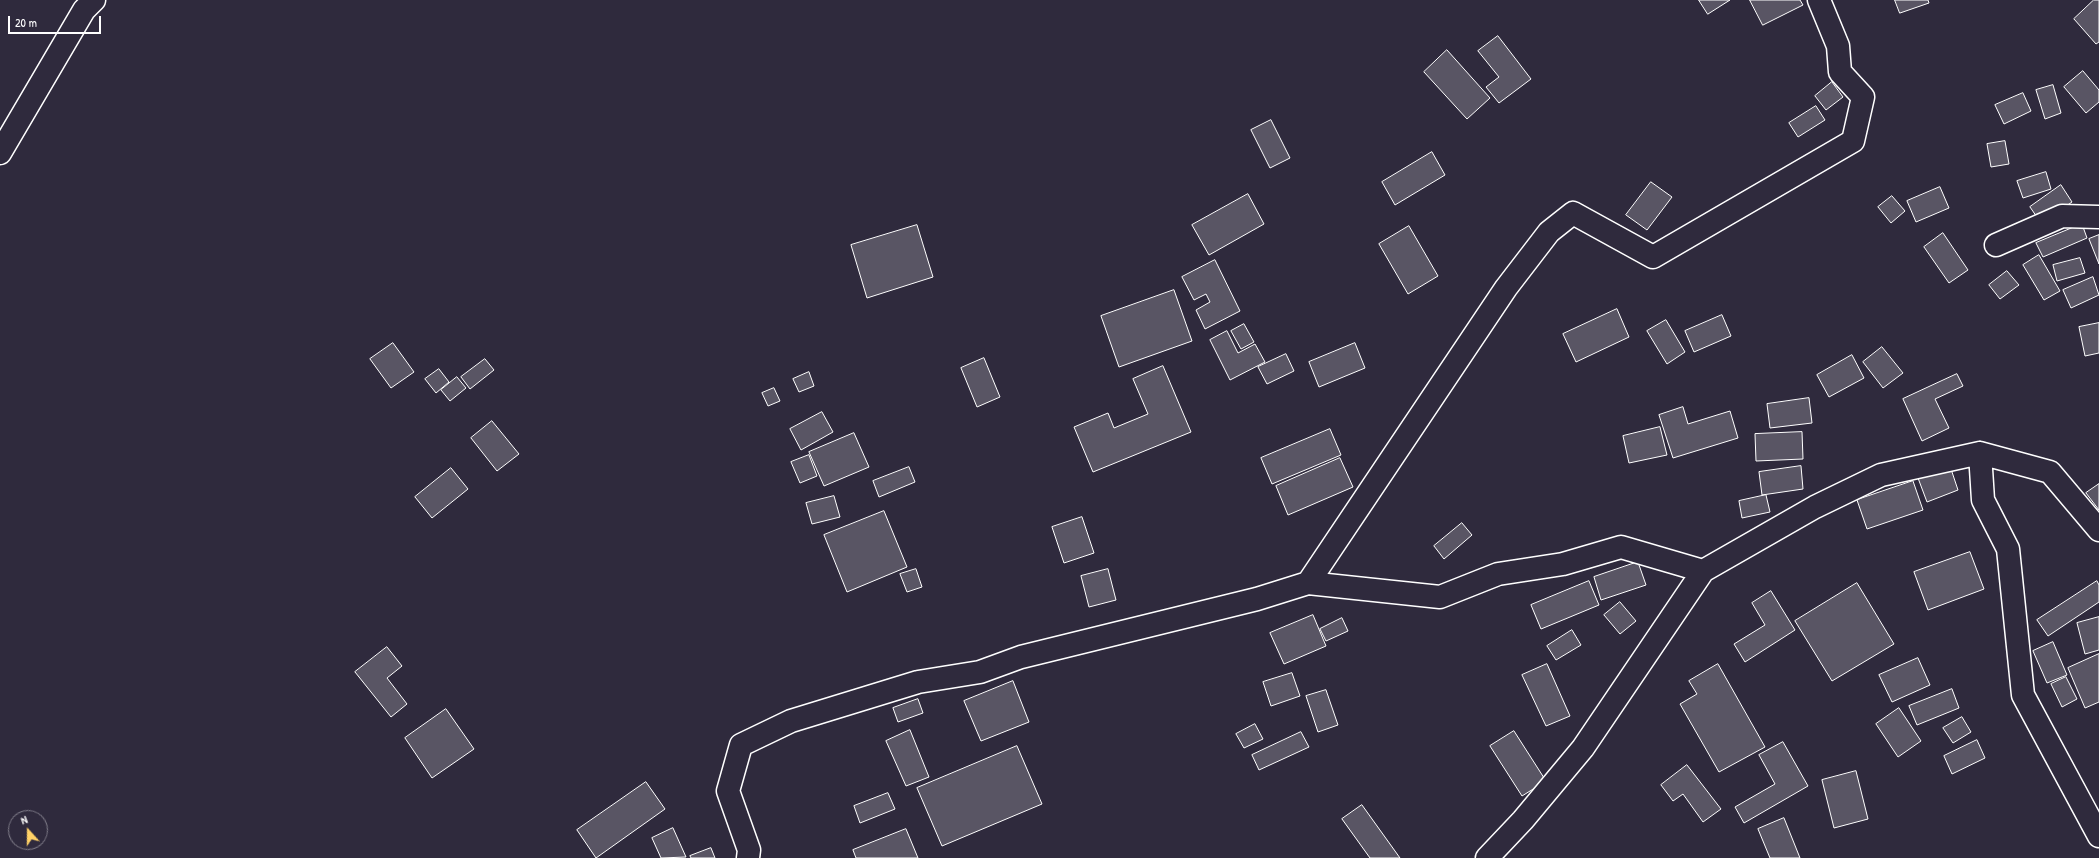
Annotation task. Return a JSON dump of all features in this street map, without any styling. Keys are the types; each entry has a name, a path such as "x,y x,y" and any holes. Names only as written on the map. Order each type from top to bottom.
{"street":[{"path":"0,153 84,10 94,0"},
{"path":"1308,583 1506,288 1549,232 1573,213 1653,257 1853,141 1863,97 1840,72 1838,46 1819,0"},
{"path":"1996,245 2062,216 2099,217"},
{"path":"1980,453 1983,500 2008,549 2023,695 2099,836"},
{"path":"1487,858 1523,820 1583,748 1703,571 1815,507 1881,475 1980,453 2050,472 2099,530"},
{"path":"748,858 749,850 728,791 741,745 791,721 918,682 980,672 1021,657 1257,599 1308,583 1440,597 1498,574 1563,564 1621,547 1703,571"}],"building":[{"path":"1699,0 1730,0 1708,14"},
{"path":"1750,0 1800,0 1803,5 1763,25"},
{"path":"1895,0 1928,0 1929,3 1900,13"},
{"path":"2094,0 2099,0 2099,42 2096,44 2074,19"},
{"path":"1498,36 1531,79 1499,103 1486,87 1499,77 1478,51"},
{"path":"1447,50 1490,98 1467,119 1424,72"},
{"path":"2083,71 2099,90 2099,102 2086,113 2064,87"},
{"path":"1832,82 1843,97 1826,110 1815,96"},
{"path":"2053,85 2061,113 2045,119 2036,90"},
{"path":"2023,93 2031,111 2004,124 1995,105"},
{"path":"1816,106 1825,120 1798,137 1789,123"},
{"path":"1271,120 1290,158 1270,168 1251,130"},
{"path":"2005,141 2009,164 1991,167 1987,144"},
{"path":"1432,152 1445,175 1395,205 1382,182"},
{"path":"2046,172 2051,189 2023,198 2017,181"},
{"path":"1651,182 1672,197 1647,230 1626,215"},
{"path":"2061,185 2072,202 2041,223 2030,207"},
{"path":"1940,187 1949,208 1916,222 1907,201"},
{"path":"1248,194 1264,224 1209,255 1192,225"},
{"path":"1892,196 1905,211 1891,223 1878,207"},
{"path":"2082,224 2087,238 2043,257 2036,243"},
{"path":"917,225 933,277 867,298 851,245"},
{"path":"1409,226 1438,276 1408,294 1379,244"},
{"path":"1943,233 1968,270 1949,283 1924,247"},
{"path":"2099,235 2099,264 2089,239"},
{"path":"2039,255 2060,291 2044,300 2023,265"},
{"path":"2080,258 2085,273 2057,281 2053,265"},
{"path":"1215,260 1240,311 1205,329 1196,310 1210,302 1206,294 1194,300 1182,277"},
{"path":"2007,271 2019,285 2000,299 1989,285"},
{"path":"2093,277 2099,295 2071,308 2063,290"},
{"path":"1174,290 1192,341 1119,367 1101,316"},
{"path":"1617,309 1629,337 1576,362 1563,334"},
{"path":"1722,315 1731,336 1694,352 1685,331"},
{"path":"1666,320 1685,352 1667,364 1647,331"},
{"path":"2099,323 2099,353 2085,356 2079,327"},
{"path":"1244,324 1254,342 1241,349 1231,331"},
{"path":"1227,331 1238,353 1255,344 1265,362 1230,380 1210,340"},
{"path":"393,343 414,372 391,388 370,359"},
{"path":"1355,343 1365,368 1319,387 1309,362"},
{"path":"1882,347 1903,373 1883,388 1863,362"},
{"path":"1286,354 1294,371 1267,384 1258,367"},
{"path":"1852,355 1864,378 1829,397 1817,375"},
{"path":"984,358 1000,397 977,407 961,368"},
{"path":"485,359 494,370 470,389 461,377"},
{"path":"1163,366 1191,432 1093,472 1074,427 1108,413 1114,428 1148,414 1133,379"},
{"path":"439,369 449,382 436,393 425,379"},
{"path":"809,372 814,386 799,392 793,379"},
{"path":"1957,374 1963,386 1935,399 1949,428 1922,441 1903,399"},
{"path":"457,377 466,388 450,401 441,390"},
{"path":"774,388 780,401 768,406 762,393"},
{"path":"1809,398 1812,423 1770,428 1767,404"},
{"path":"1683,407 1688,424 1730,411 1738,438 1673,458 1659,415"},
{"path":"822,412 833,432 801,450 790,429"},
{"path":"492,421 519,454 497,471 471,438"},
{"path":"1660,427 1667,455 1629,463 1623,436"},
{"path":"1330,429 1341,455 1272,484 1261,458"},
{"path":"1802,432 1803,459 1756,461 1755,434"},
{"path":"854,433 869,467 824,486 809,452"},
{"path":"809,455 817,476 800,483 791,462"},
{"path":"1340,458 1353,487 1288,515 1276,486"},
{"path":"1801,466 1803,489 1762,495 1759,472"},
{"path":"1950,466 1958,490 1927,502 1918,478"},
{"path":"909,467 915,482 879,497 873,481"},
{"path":"451,468 468,489 432,518 415,497"},
{"path":"1913,481 1923,510 1867,529 1857,500"},
{"path":"2099,484 2099,510 2086,493"},
{"path":"1766,495 1770,512 1742,518 1739,501"},
{"path":"834,496 840,517 812,524 806,503"},
{"path":"884,511 907,567 847,592 824,535"},
{"path":"1082,517 1094,553 1064,563 1052,527"},
{"path":"1462,523 1472,535 1444,559 1434,546"},
{"path":"1970,552 1984,589 1928,610 1914,572"},
{"path":"1638,562 1646,585 1601,600 1594,577"},
{"path":"916,569 922,587 907,592 900,574"},
{"path":"1108,569 1116,600 1089,607 1081,576"},
{"path":"1589,581 1599,605 1541,629 1531,605"},
{"path":"2097,581 2099,585 2099,602 2048,636 2037,620"},
{"path":"1857,583 1894,644 1832,681 1795,621"},
{"path":"1771,591 1795,630 1745,662 1734,644 1765,625 1752,603"},
{"path":"1620,602 1636,621 1620,634 1604,615"},
{"path":"1313,615 1326,646 1284,664 1270,633"},
{"path":"2099,617 2099,650 2085,654 2077,623"},
{"path":"1342,618 1348,631 1326,641 1320,629"},
{"path":"1572,630 1581,645 1556,660 1547,646"},
{"path":"2053,642 2067,675 2047,683 2033,651"},
{"path":"387,647 402,666 387,678 407,704 391,717 355,672"},
{"path":"2099,654 2099,702 2085,708 2068,668"},
{"path":"1918,658 1930,685 1892,702 1879,675"},
{"path":"1547,664 1570,716 1546,726 1522,675"},
{"path":"1718,664 1765,747 1719,772 1680,704 1697,694 1689,681"},
{"path":"1292,673 1300,696 1271,706 1263,682"},
{"path":"2066,677 2077,699 2062,707 2051,684"},
{"path":"1013,681 1029,722 981,741 964,701"},
{"path":"1952,689 1959,708 1917,725 1909,706"},
{"path":"1326,690 1338,725 1318,732 1306,696"},
{"path":"918,699 923,713 898,722 893,708"},
{"path":"1899,708 1921,741 1898,757 1876,724"},
{"path":"446,709 474,749 432,778 405,738"},
{"path":"1962,717 1971,732 1953,743 1943,728"},
{"path":"1255,724 1263,739 1244,748 1236,734"},
{"path":"910,730 929,777 906,786 886,741"},
{"path":"1514,731 1546,781 1522,796 1490,746"},
{"path":"1301,732 1309,747 1259,770 1252,755"},
{"path":"1977,740 1985,758 1952,774 1944,756"},
{"path":"1783,742 1808,786 1744,823 1735,807 1775,784 1759,755"},
{"path":"1017,746 1042,804 942,846 917,788"},
{"path":"1687,765 1721,809 1703,822 1683,794 1673,801 1661,785"},
{"path":"1856,771 1868,819 1834,828 1822,780"},
{"path":"646,782 665,809 596,858 577,830"},
{"path":"888,793 895,809 860,823 854,806"},
{"path":"1362,805 1400,858 1370,858 1342,819"},
{"path":"1784,818 1800,858 1770,858 1758,829"},
{"path":"673,828 686,857 661,858 652,838"},
{"path":"906,829 918,858 856,858 853,850"},
{"path":"711,848 715,858 691,858 690,856"}]}
